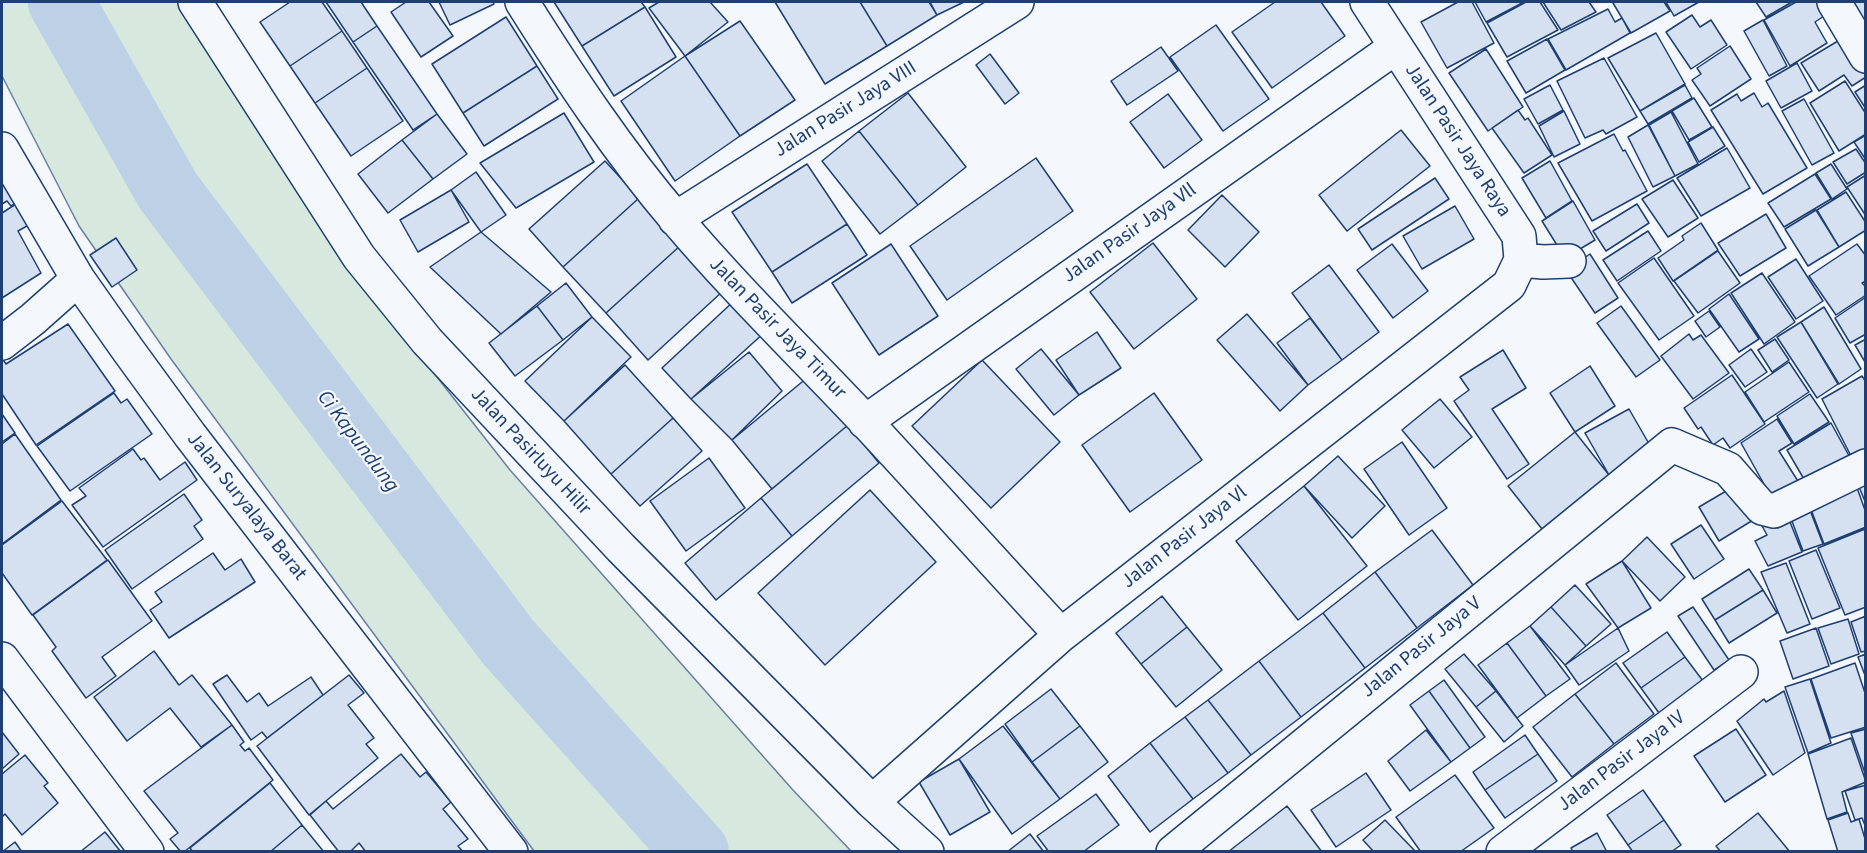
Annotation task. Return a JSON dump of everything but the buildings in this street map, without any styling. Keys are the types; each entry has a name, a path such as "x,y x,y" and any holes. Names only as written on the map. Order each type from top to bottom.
{"street":[{"name":"Jalan Pasirluyu Hilir","path":"195,2 358,257 427,341 621,548 872,802 927,852"},
{"name":"Jalan Pasir Jaya Timur","path":"522,2 558,60 603,125 675,219 729,280 865,422 1060,635"},
{"name":"Jalan Pasir Jaya VIII","path":"675,219 1017,2"},
{"name":"Jalan Pasir Jaya Raya","path":"1367,2 1520,236 1515,273"},
{"path":"1834,2 1866,56"},
{"name":"Jalan Pasir Jaya Vll","path":"865,422 1396,47"},
{"name":"Jalan Suryalaya Barat","path":"2,149 78,279 190,435 511,852"},
{"path":"1515,273 1543,262 1569,261"},
{"name":"Jalan Pasir Jaya Vl","path":"872,802 1060,635 1515,273"},
{"path":"2,343 78,279"},
{"name":"Jalan Pasir Jaya V","path":"1173,852 1672,445 1728,469 1762,508 1774,511 1866,466"},
{"path":"2,659 147,852"},
{"name":"Jalan Pasir Jaya IV","path":"1503,852 1741,672"}],"shaded area":[{"path":"2,2 182,2 382,307 510,470 792,789 851,851 534,851 171,359 79,226 2,76"}],"waterway":[{"name":"Ci Kapundung","path":"61,2 168,191 508,642 696,852"}]}
